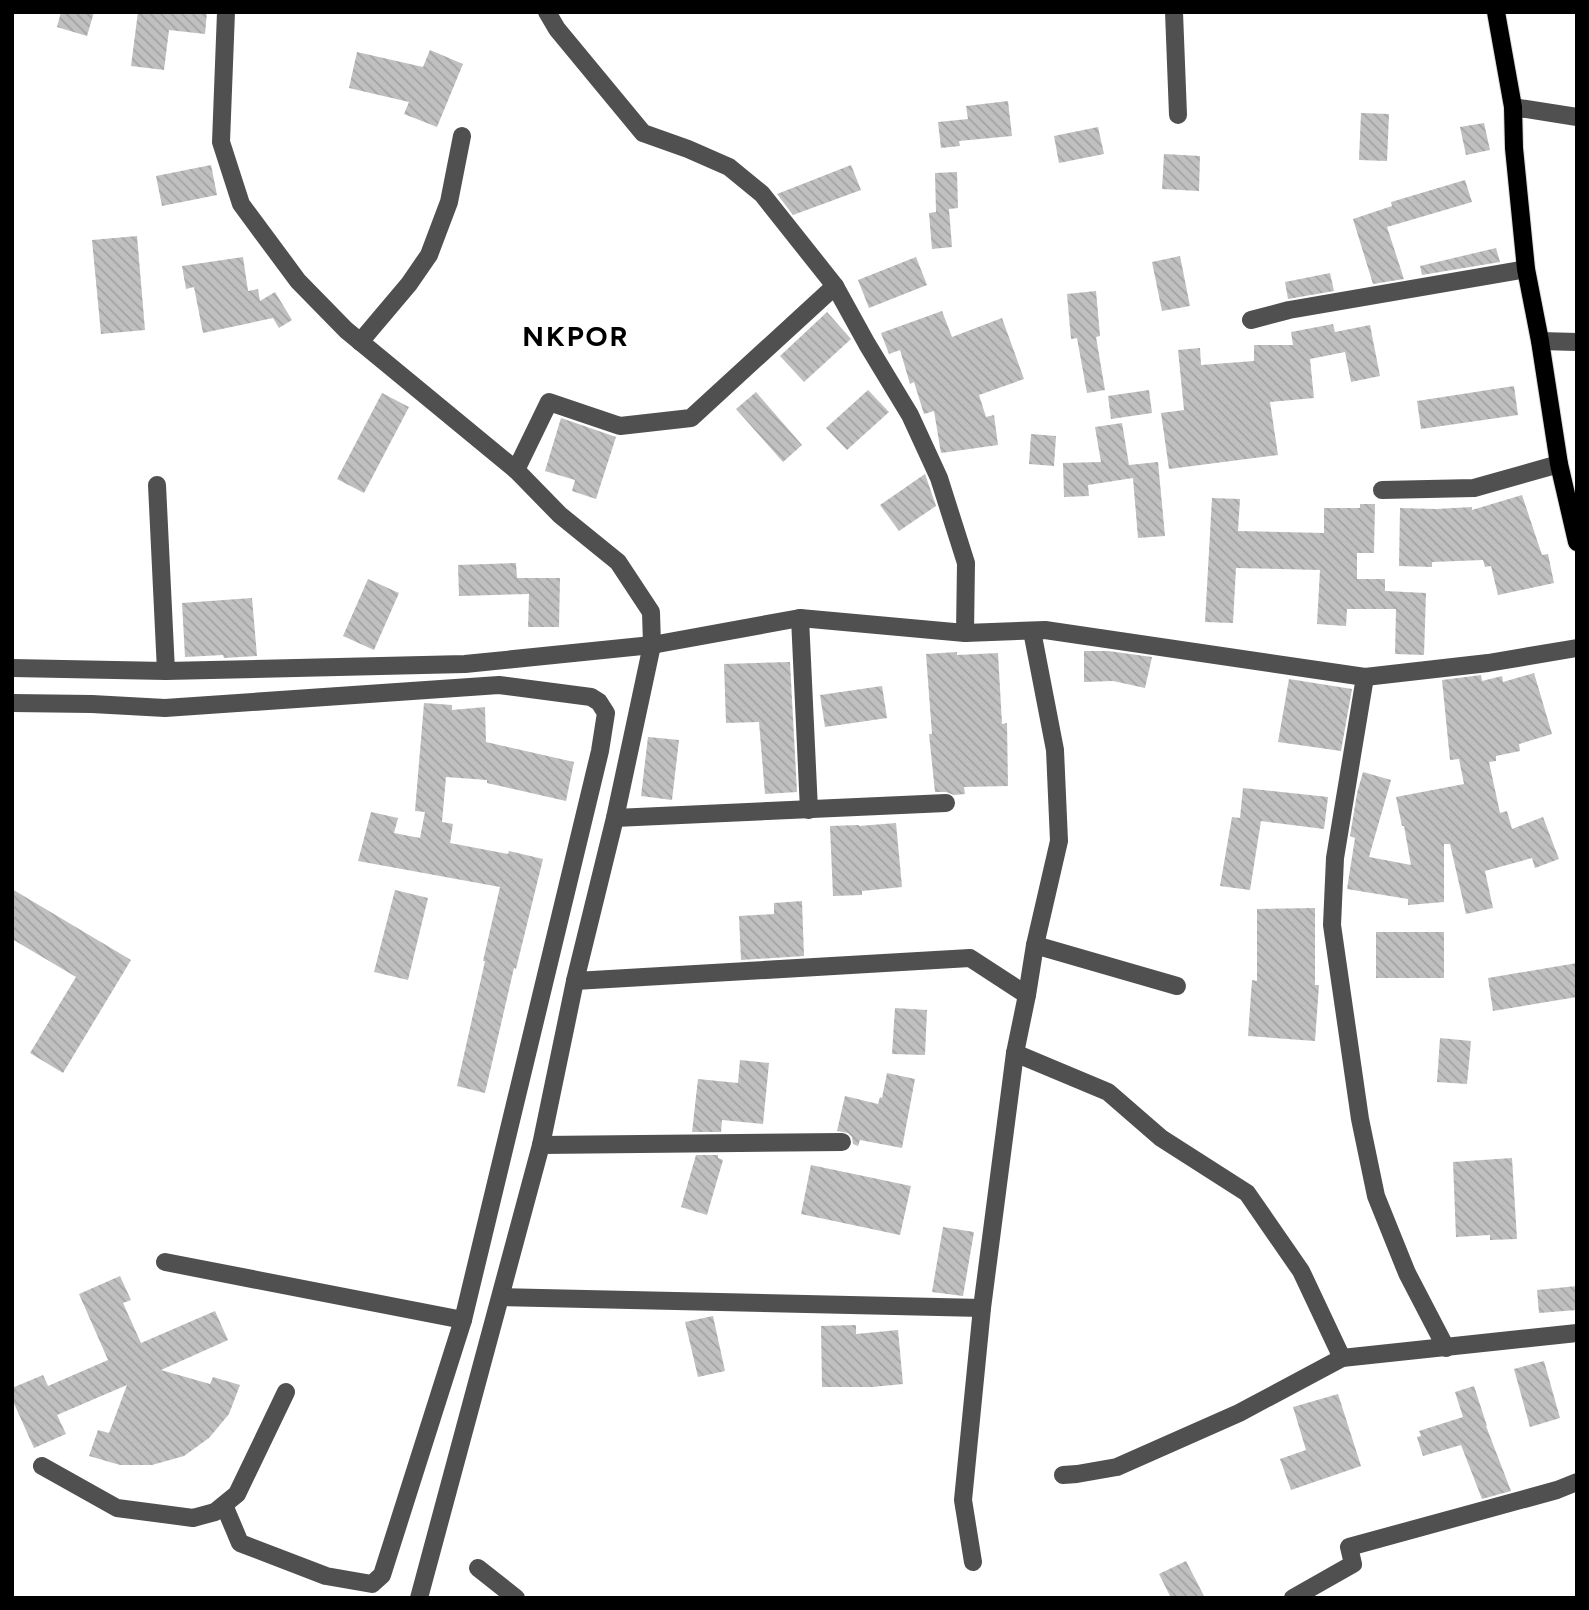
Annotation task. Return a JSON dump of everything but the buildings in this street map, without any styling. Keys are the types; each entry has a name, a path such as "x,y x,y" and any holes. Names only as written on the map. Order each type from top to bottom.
{"main road":[{"path":"1496,12 1513,107 1514,148 1526,269 1559,464 1577,542"}],"street":[{"path":"226,12 221,142 241,204 298,281 360,342 516,470 560,515 618,562 651,612 652,645 615,818 575,981 541,1145 419,1598"},
{"path":"547,12 556,29 643,133 729,167 762,194 835,286 911,415 939,478 966,563 965,633"},
{"path":"1174,12 1178,114"},
{"path":"1513,107 1577,117"},
{"path":"360,342 409,284 429,255 449,202 462,136"},
{"path":"1251,320 1289,310 1526,269"},
{"path":"516,470 549,402 620,426 691,418 835,286"},
{"path":"1539,341 1577,342"},
{"path":"1382,490 1474,488 1559,464"},
{"path":"157,485 166,671"},
{"path":"800,618 809,810"},
{"path":"12,668 166,671 465,664 652,645 800,618 965,633 1045,630 1365,677 1488,663 1577,648"},
{"path":"973,1562 963,1500 982,1308 1015,1053 1034,945 1059,841 1055,750 1032,631"},
{"path":"1365,677 1335,858 1332,925 1360,1119 1377,1196 1407,1273 1446,1348"},
{"path":"14,707 92,704 164,708 499,685 591,697 599,702 606,713 605,727 463,1320 382,1575 372,1584 326,1576 240,1543 224,1505"},
{"path":"615,818 946,803"},
{"path":"1034,945 1177,986"},
{"path":"575,981 970,958 1027,995"},
{"path":"1015,1053 1108,1092 1161,1138 1247,1194 1301,1272 1342,1358"},
{"path":"541,1145 842,1142"},
{"path":"165,1262 463,1320"},
{"path":"501,1297 982,1308"},
{"path":"1063,1475 1117,1467 1238,1413 1342,1358 1577,1334"},
{"path":"42,1466 117,1508 193,1518 215,1512 237,1494 286,1392"},
{"path":"1293,1598 1353,1564 1349,1547 1557,1490 1577,1482"},
{"path":"478,1568 516,1598"}],"district":[{"name":"NKPOR","path":"576,336"}]}
